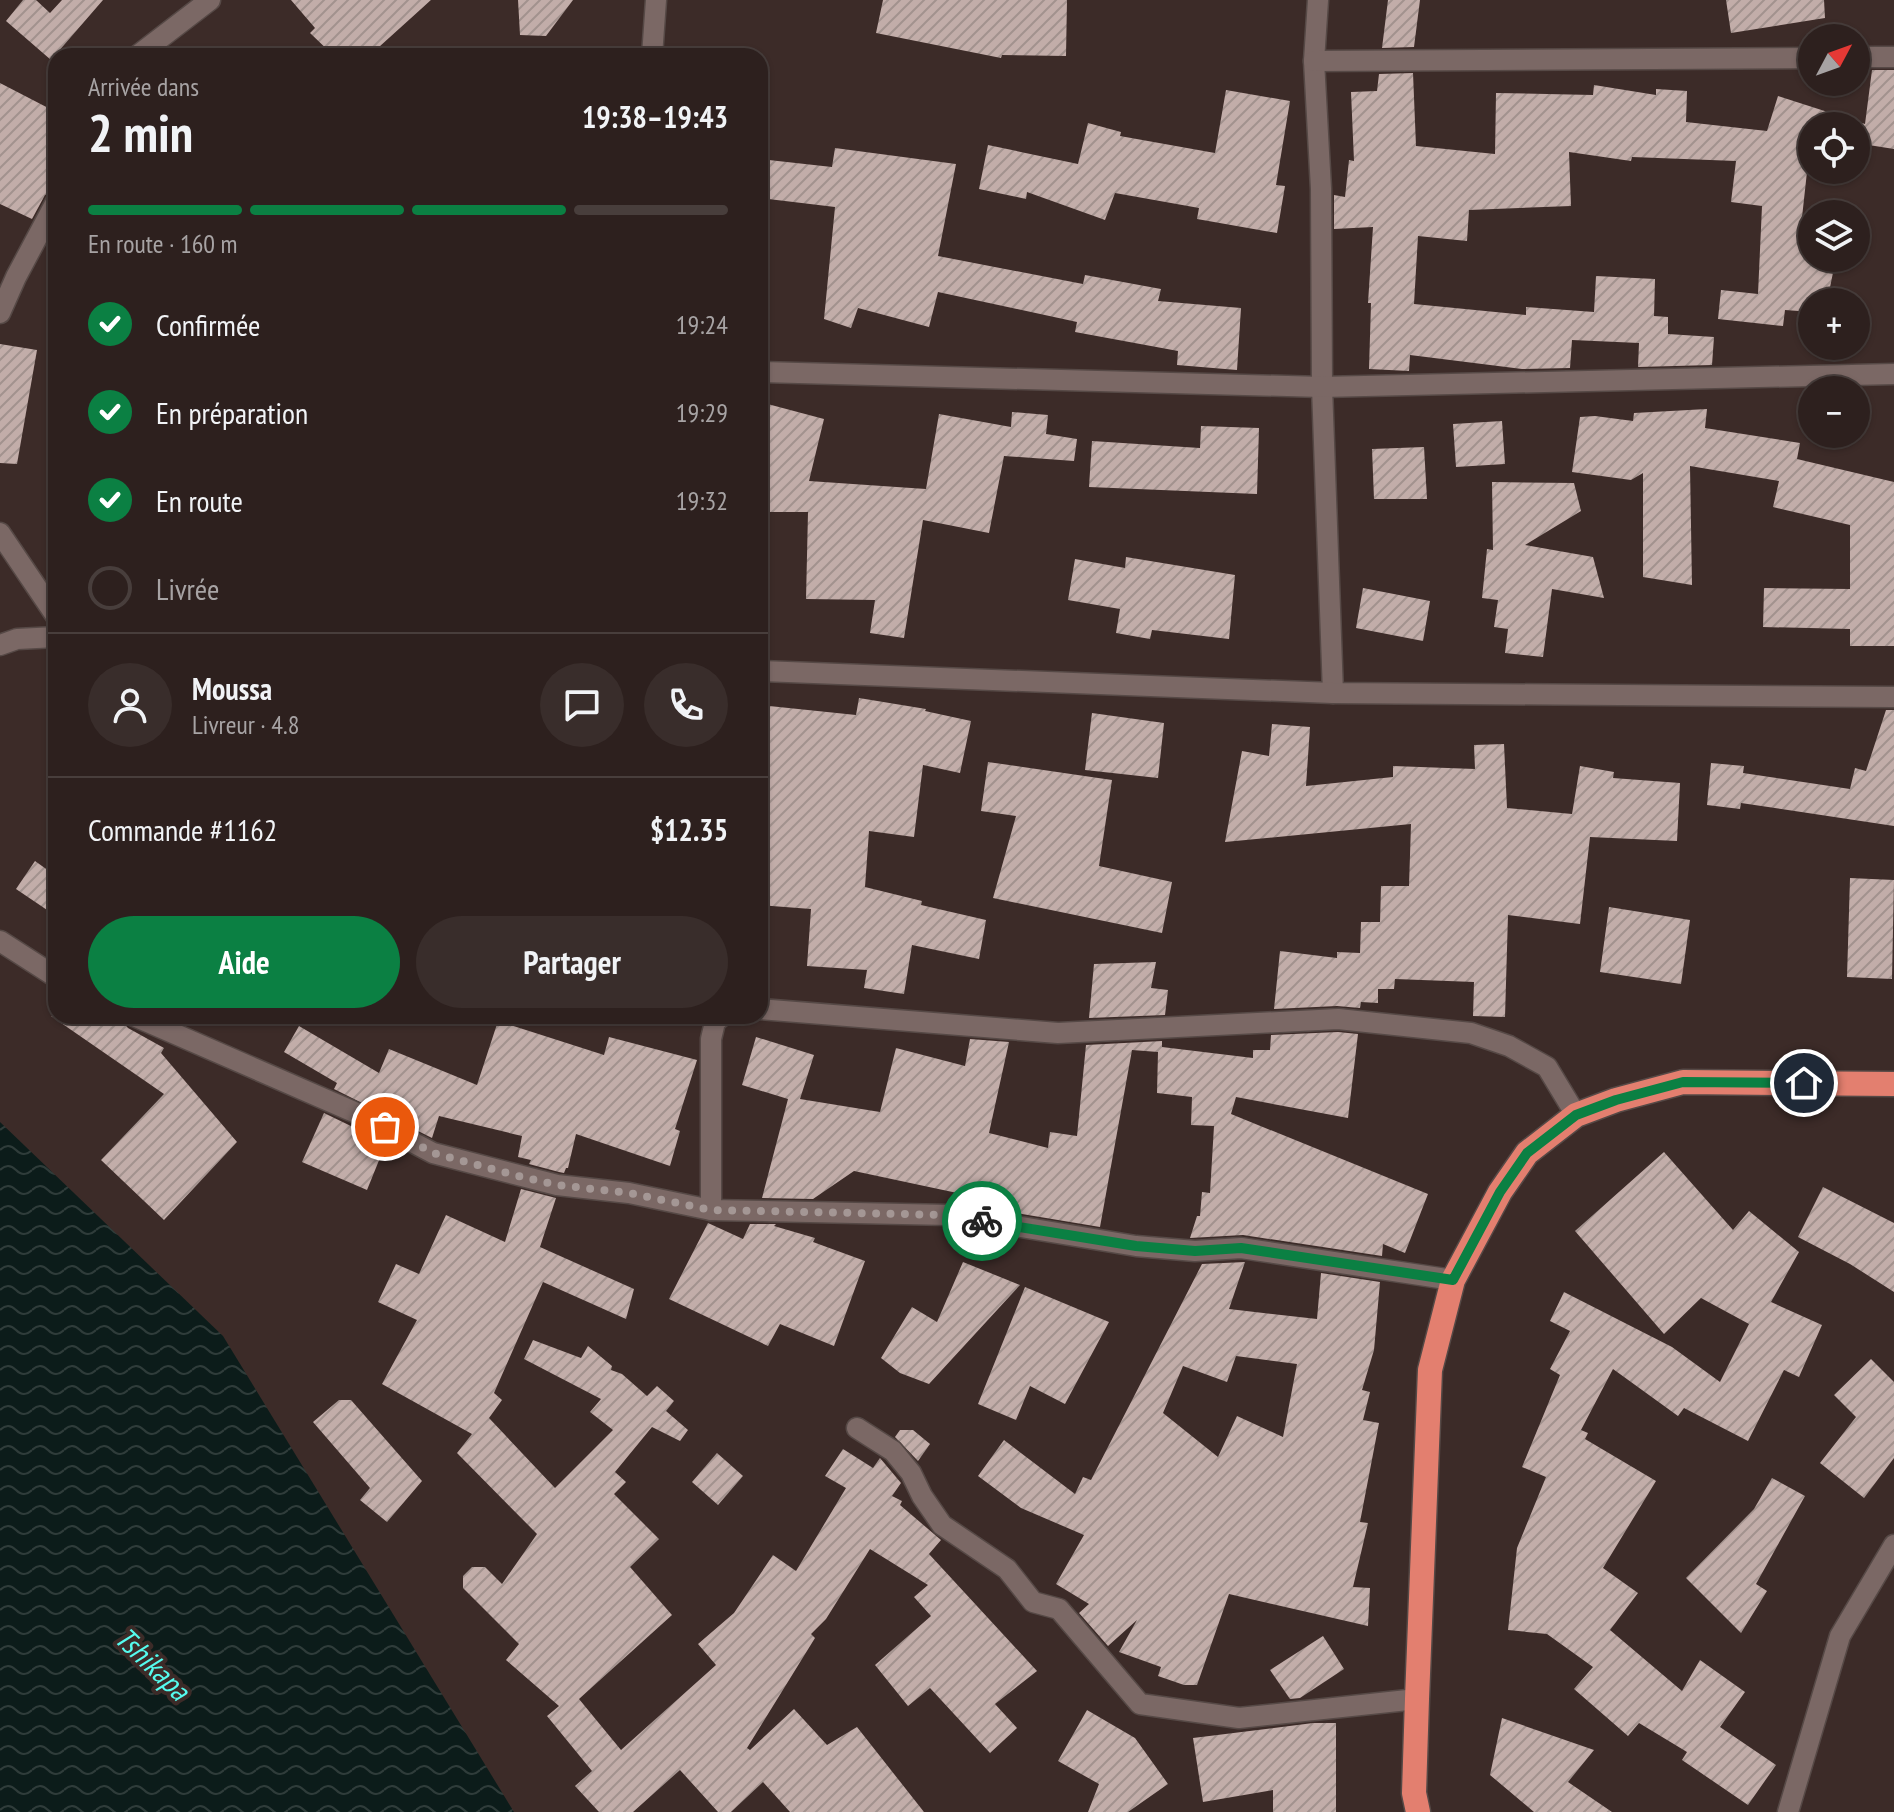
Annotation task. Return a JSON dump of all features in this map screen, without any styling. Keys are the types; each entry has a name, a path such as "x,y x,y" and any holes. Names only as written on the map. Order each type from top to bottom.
{"highway":[{"path":"1418,1812 1414,1793 1430,1370 1453,1280 1500,1192 1527,1153 1576,1115 1616,1100 1683,1082 1894,1084"}],"street":[{"path":"147,48 210,0"},
{"path":"653,48 656,0"},
{"path":"1318,0 1314,61 1321,189 1322,387 1333,693"},
{"path":"1870,57 1894,57"},
{"path":"1314,61 1798,58"},
{"path":"0,313 48,217"},
{"path":"768,372 1322,387 1894,374"},
{"path":"0,533 48,604"},
{"path":"0,645 17,639 48,637"},
{"path":"768,671 1333,693 1894,697"},
{"path":"0,941 48,972"},
{"path":"768,1010 1058,1033 1338,1019 1471,1033 1509,1046 1547,1067 1576,1115"},
{"path":"152,1024 361,1115 433,1153 557,1185 629,1193 711,1210 949,1215 1136,1246 1195,1251 1241,1248 1453,1280"},
{"path":"711,1210 711,1039 715,1024"},
{"path":"857,1428 893,1451 911,1473 942,1525 1007,1569 1033,1602 1059,1609 1140,1704 1239,1718 1417,1699"},
{"path":"1788,1812 1840,1636 1894,1545"}],"water":[{"name":"Tshikapa","path":"0,1122 223,1336 514,1812 0,1812"}],"building":[{"path":"23,0 36,0 50,13 62,0 103,0 61,48 48,48 48,57 6,21"},
{"path":"291,0 431,0 378,48 326,48 310,33 315,28"},
{"path":"518,0 573,0 546,36 520,35"},
{"path":"883,0 1067,0 1066,56 1002,55 1001,58 876,33"},
{"path":"1388,0 1420,0 1414,47 1382,48"},
{"path":"1726,0 1824,0 1825,18 1731,33"},
{"path":"1872,70 1894,70 1894,149 1870,145 1870,112 1867,112"},
{"path":"1413,73 1416,146 1495,154 1496,93 1593,95 1594,85 1656,95 1656,89 1687,91 1686,122 1767,131 1778,96 1828,112 1798,112 1798,184 1806,184 1804,200 1798,200 1798,272 1833,272 1830,288 1798,288 1798,311 1785,310 1783,326 1718,319 1721,290 1758,294 1762,206 1731,202 1736,161 1632,157 1631,161 1569,152 1571,206 1469,210 1467,241 1418,236 1414,304 1526,315 1526,307 1594,312 1596,276 1655,279 1654,316 1668,317 1668,334 1714,337 1712,365 1638,367 1639,343 1572,340 1570,368 1522,369 1410,355 1409,371 1369,369 1371,303 1368,303 1373,227 1334,229 1334,195 1345,197 1349,160 1354,161 1351,92 1377,91 1379,74"},
{"path":"0,83 48,108 48,193 32,219 0,204"},
{"path":"1226,90 1290,101 1276,185 1285,186 1277,233 1197,219 1199,208 1115,193 1105,220 1027,192 1026,199 979,189 988,145 1078,164 1088,123 1121,132 1120,136 1215,153"},
{"path":"835,148 956,164 938,256 1083,284 1085,275 1161,289 1158,301 1241,308 1237,370 1177,365 1178,351 1075,332 1077,322 938,292 929,327 858,308 851,328 824,319 835,207 768,199 768,160 832,167"},
{"path":"0,344 37,350 17,464 0,463"},
{"path":"768,404 824,419 809,481 926,489 939,414 1011,427 1012,412 1048,415 1046,434 1077,439 1074,461 1004,456 989,533 923,520 904,638 870,633 875,600 806,599 808,512 768,512"},
{"path":"1707,409 1705,428 1798,443 1797,459 1894,482 1894,646 1850,646 1850,629 1763,627 1764,588 1850,589 1850,525 1773,507 1779,481 1690,466 1692,585 1643,577 1643,473 1631,480 1572,472 1580,417 1633,421 1634,413"},
{"path":"1502,421 1505,464 1456,467 1453,424"},
{"path":"1201,426 1259,428 1257,494 1089,487 1092,441 1200,448"},
{"path":"1424,447 1427,499 1374,499 1372,449"},
{"path":"1492,482 1574,483 1581,511 1525,545 1593,557 1604,598 1552,589 1543,657 1505,653 1508,629 1494,627 1498,600 1482,598 1487,549 1493,550"},
{"path":"1126,557 1235,575 1229,639 1152,630 1150,639 1116,633 1120,609 1068,600 1075,559 1125,568"},
{"path":"1363,588 1430,601 1423,641 1356,628"},
{"path":"859,698 926,709 971,721 960,773 923,765 914,837 869,831 865,887 922,901 921,905 986,920 979,959 912,945 904,994 864,988 867,970 807,966 811,909 768,906 768,706 856,715"},
{"path":"1886,710 1894,710 1894,826 1741,803 1740,809 1707,805 1711,763 1744,766 1743,773 1850,789 1855,768 1866,771"},
{"path":"1092,713 1164,723 1158,778 1085,770"},
{"path":"1272,724 1310,727 1306,786 1393,777 1393,766 1475,769 1474,745 1504,744 1507,808 1572,814 1580,766 1614,772 1613,778 1680,783 1677,841 1590,837 1580,924 1508,915 1505,1017 1473,1016 1474,982 1395,979 1394,989 1378,989 1378,1003 1361,1002 1360,1008 1274,1009 1280,951 1337,958 1337,952 1360,953 1361,922 1380,922 1381,886 1409,886 1411,824 1225,842 1242,751 1269,756"},
{"path":"988,762 1112,780 1099,866 1172,882 1162,933 993,898 1016,816 981,811"},
{"path":"35,861 48,870 48,911 16,889"},
{"path":"1850,878 1894,880 1892,979 1847,977"},
{"path":"1609,907 1690,920 1681,984 1600,972"},
{"path":"1156,962 1151,988 1168,990 1165,1015 1089,1018 1094,964"},
{"path":"63,1024 124,1024 164,1048 161,1053 237,1142 164,1220 101,1160 164,1094"},
{"path":"497,1024 507,1024 604,1055 609,1037 697,1060 675,1129 680,1131 670,1166 576,1134 564,1173 529,1164 531,1160 518,1157 522,1136 439,1116 432,1138 334,1089 337,1083 284,1052 299,1026 379,1073 389,1049 477,1085"},
{"path":"1358,1034 1348,1118 1236,1097 1231,1114 1428,1194 1405,1253 1383,1244 1382,1256 1243,1235 1190,1238 1197,1216 1200,1216 1202,1192 1210,1193 1214,1126 1191,1125 1192,1097 1157,1093 1158,1052 1132,1050 1100,1227 987,1208 990,1200 854,1171 813,1199 762,1198 788,1099 742,1085 756,1037 814,1055 800,1099 880,1112 896,1048 965,1066 970,1039 1009,1042 989,1133 1048,1148 1050,1132 1077,1136 1086,1045 1162,1041 1162,1047 1253,1058 1253,1050 1270,1050 1271,1035"},
{"path":"324,1113 386,1143 367,1190 302,1162"},
{"path":"1664,1152 1733,1230 1749,1211 1799,1252 1771,1302 1822,1325 1799,1377 1784,1370 1748,1441 1684,1408 1678,1416 1613,1369 1581,1430 1588,1433 1585,1439 1656,1481 1603,1568 1638,1593 1610,1630 1682,1691 1700,1660 1745,1692 1720,1727 1776,1765 1748,1805 1682,1760 1687,1752 1639,1723 1628,1736 1574,1689 1593,1667 1547,1634 1508,1630 1517,1548 1546,1477 1522,1467 1560,1375 1550,1369 1570,1331 1550,1321 1564,1292 1672,1347 1720,1382 1749,1324 1701,1298 1664,1334 1575,1231"},
{"path":"1823,1187 1894,1223 1894,1292 1850,1264 1798,1237"},
{"path":"521,1189 556,1198 540,1247 634,1289 626,1319 543,1282 494,1393 502,1400 489,1418 555,1488 613,1430 590,1412 601,1399 524,1359 533,1340 581,1358 588,1346 612,1366 611,1370 622,1374 647,1396 657,1386 674,1401 666,1411 688,1430 680,1441 652,1427 615,1472 626,1482 614,1494 659,1539 630,1567 672,1615 579,1699 621,1750 716,1665 698,1644 734,1613 773,1555 796,1571 846,1488 825,1476 843,1449 873,1468 880,1458 901,1483 892,1496 902,1501 900,1505 941,1540 929,1554 1037,1671 995,1704 1017,1728 990,1753 930,1688 908,1706 875,1665 931,1616 914,1597 928,1585 870,1549 826,1619 811,1634 815,1638 747,1748 750,1750 794,1709 827,1745 857,1727 924,1812 790,1812 763,1782 731,1812 718,1812 680,1770 633,1812 599,1812 575,1786 592,1771 547,1716 559,1706 506,1660 519,1644 463,1588 463,1576 472,1567 485,1567 502,1584 537,1534 457,1453 472,1434 382,1384 417,1320 378,1302 396,1264 419,1274 446,1215 505,1242"},
{"path":"708,1223 743,1239 750,1224 776,1224 774,1226 815,1238 813,1242 865,1261 834,1346 780,1324 768,1346 669,1299"},
{"path":"963,1262 1020,1285 929,1384 900,1373 881,1358 912,1307 937,1322"},
{"path":"1245,1262 1229,1309 1317,1319 1321,1273 1380,1282 1374,1350 1362,1390 1370,1392 1363,1420 1379,1423 1360,1522 1368,1523 1353,1587 1370,1588 1368,1626 1229,1594 1197,1685 1184,1685 1158,1676 1161,1667 1119,1652 1137,1620 1108,1646 1079,1613 1089,1604 1056,1584 1084,1535 1021,1508 978,1476 1004,1440 1075,1494 1083,1477 1091,1480 1202,1264","holes":["1236,1356 1297,1364 1283,1437 1237,1416 1218,1457 1163,1413 1183,1366 1227,1382"]},
{"path":"1025,1287 1109,1322 1065,1404 1030,1386 1016,1420 978,1404"},
{"path":"1871,1359 1894,1382 1894,1458 1864,1498 1820,1463 1856,1417 1834,1395"},
{"path":"339,1400 351,1400 422,1481 387,1522 360,1500 370,1488 313,1422"},
{"path":"900,1430 913,1430 930,1444 918,1461 895,1437"},
{"path":"717,1453 743,1476 718,1505 692,1482"},
{"path":"1772,1478 1805,1496 1756,1584 1767,1591 1741,1633 1686,1578 1754,1509"},
{"path":"1323,1636 1344,1669 1300,1698 1290,1699 1270,1670"},
{"path":"1087,1710 1135,1738 1168,1784 1128,1812 1088,1812 1099,1784 1058,1761"},
{"path":"1502,1718 1594,1750 1568,1782 1612,1812 1534,1812 1490,1775"},
{"path":"1336,1723 1336,1812 1273,1812 1273,1790 1203,1802 1193,1738"}],"way so far":[{"path":"385,1127 433,1153 518,1176 557,1185 629,1193 711,1210 949,1215 982,1221"}],"route":[{"path":"982,1221 1136,1246 1195,1251 1241,1248 1453,1280 1500,1192 1527,1153 1576,1115 1616,1100 1683,1082 1804,1083"}]}
